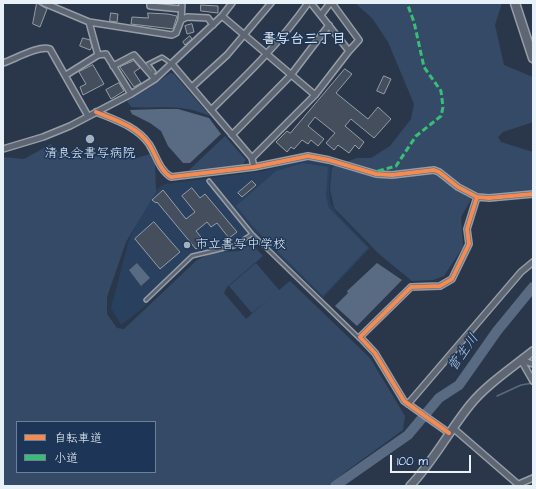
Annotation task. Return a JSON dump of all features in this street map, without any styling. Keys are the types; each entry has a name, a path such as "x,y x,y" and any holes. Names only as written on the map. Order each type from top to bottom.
{"main road":[{"path":"514,3 533,58"},
{"path":"410,486 424,471 448,430 472,403 533,351"}],"street":[{"path":"44,3 89,22 172,35 176,33 181,20 182,3"},
{"path":"150,3 150,6 181,9"},
{"path":"3,149 43,137 132,94 155,80 222,16 232,3"},
{"path":"192,87 227,56 271,3"},
{"path":"211,110 267,55 289,30 308,3"},
{"path":"312,3 349,51"},
{"path":"252,158 315,95 359,40 331,3 321,15"},
{"path":"222,16 315,95"},
{"path":"181,20 187,17 208,18 213,25"},
{"path":"89,22 98,55"},
{"path":"232,135 291,75 329,26"},
{"path":"3,63 45,47 54,53 88,116"},
{"path":"66,75 98,55 106,54 132,94"},
{"path":"113,66 134,55 155,80"},
{"path":"172,64 252,158 254,167"},
{"path":"96,112 127,125 139,133 149,143 165,174 171,177 254,167 308,156 329,160 376,174 392,175 434,170 439,172 458,187 477,197 489,198 533,194"},
{"path":"477,197 466,229 469,244 452,279 440,286 411,287 360,337 360,339 375,353 400,397 409,405 448,430 520,485 533,478"},
{"path":"409,405 521,272 533,262"},
{"path":"521,360 533,364"},
{"path":"521,360 533,381"}],"lane":[{"path":"150,74 154,72 148,64 162,57 172,64"},
{"path":"209,181 252,234 360,339"},
{"path":"146,300 192,256 234,246 252,234"}],"shaded area":[{"path":"355,3 502,3 495,25 504,65 533,77 533,122 503,132 498,137 501,142 533,152 533,192 487,196 474,194 461,217 463,247 444,276 433,280 412,281 379,254 334,208 330,189 332,167 357,158 371,158 390,146 411,119 414,104 388,42 372,18"},
{"path":"170,73 174,74 210,116 190,109 170,107 131,107 127,101 151,87"},
{"path":"178,109 209,118 221,134 190,163 183,163 168,146 161,131 150,123 132,114 130,110"},
{"path":"225,136 246,160 243,165 189,170"},
{"path":"51,144 64,156 84,158 117,153 134,159 150,154 155,162 156,192 126,242 107,297 107,314 117,328 124,329 197,260 211,253 239,251 250,242 263,256 227,287 224,293 246,319 272,296 252,313 229,286 256,263 279,290 290,281 370,358 405,416 403,430 345,472 329,486 3,486 3,157 24,159"},
{"name":"市立書写中学校","path":"310,160 331,164 329,191 331,203 336,212 370,248 323,298 258,235 252,242 237,249 197,257 144,307 121,325 111,308 129,240 152,192 165,184 264,171 299,161"},
{"path":"303,163 328,167 326,195 329,208 368,248 323,296 256,230 236,206 276,171"},
{"path":"137,263 150,278 141,286 129,270"},
{"path":"377,263 402,280 357,326 335,306 348,293 347,291"}],"building":[{"path":"37,3 47,9 40,27 33,24"},
{"path":"201,5 218,6 218,13 201,11"},
{"path":"111,13 118,14 117,22 110,21"},
{"path":"148,13 177,16 173,29 131,24 132,17 148,18"},
{"path":"192,24 194,32 187,34 185,26"},
{"path":"190,36 192,39 185,45 183,42"},
{"path":"83,38 90,40 92,47 90,50 80,46"},
{"path":"134,61 140,68 134,72 141,83 134,87 120,67"},
{"path":"93,65 104,84 83,95 80,87 86,84 79,72"},
{"path":"345,69 352,74 336,93 368,119 378,107 391,119 374,138 351,119 345,126 364,142 359,149 355,145 349,153 338,145 334,150 326,143 335,133 315,117 308,126 324,139 318,146 311,140 308,144 302,140 294,149 291,147 287,152 276,142 287,131 290,133"},
{"path":"384,76 391,79 384,94 377,91"},
{"path":"119,83 124,91 111,99 106,90"},
{"path":"252,181 256,185 242,197 238,193"},
{"path":"192,188 200,198 205,194 237,232 229,238 217,223 211,227 207,222 196,231 205,242 196,249 157,202 156,203 152,200 163,190 186,219 195,212 182,196"},
{"path":"154,222 180,252 160,269 135,239"}],"waterway":[{"name":"菅生川","path":"335,486 408,435 439,398 459,385 497,331 533,287"},
{"path":"497,396 521,385 533,383"}],"marked path":[{"path":"378,171 396,166 416,136 441,116 443,107 441,91 424,67 414,22 407,3"}],"cycle path":[{"path":"96,112 125,124 144,138 149,144 161,167 171,177 254,167 308,156 329,160 376,174 392,175 434,170 439,172 458,187 477,197 489,198 533,194"},
{"path":"449,433 404,401 375,353 360,337 411,287 440,286 452,279 469,244 467,229 477,197"}],"place":[{"name":"清良会書写病院","path":"90,139"},
{"name":"市立書写中学校","path":"187,245"}],"district":[{"name":"書写台三丁目","path":"304,40"}]}
